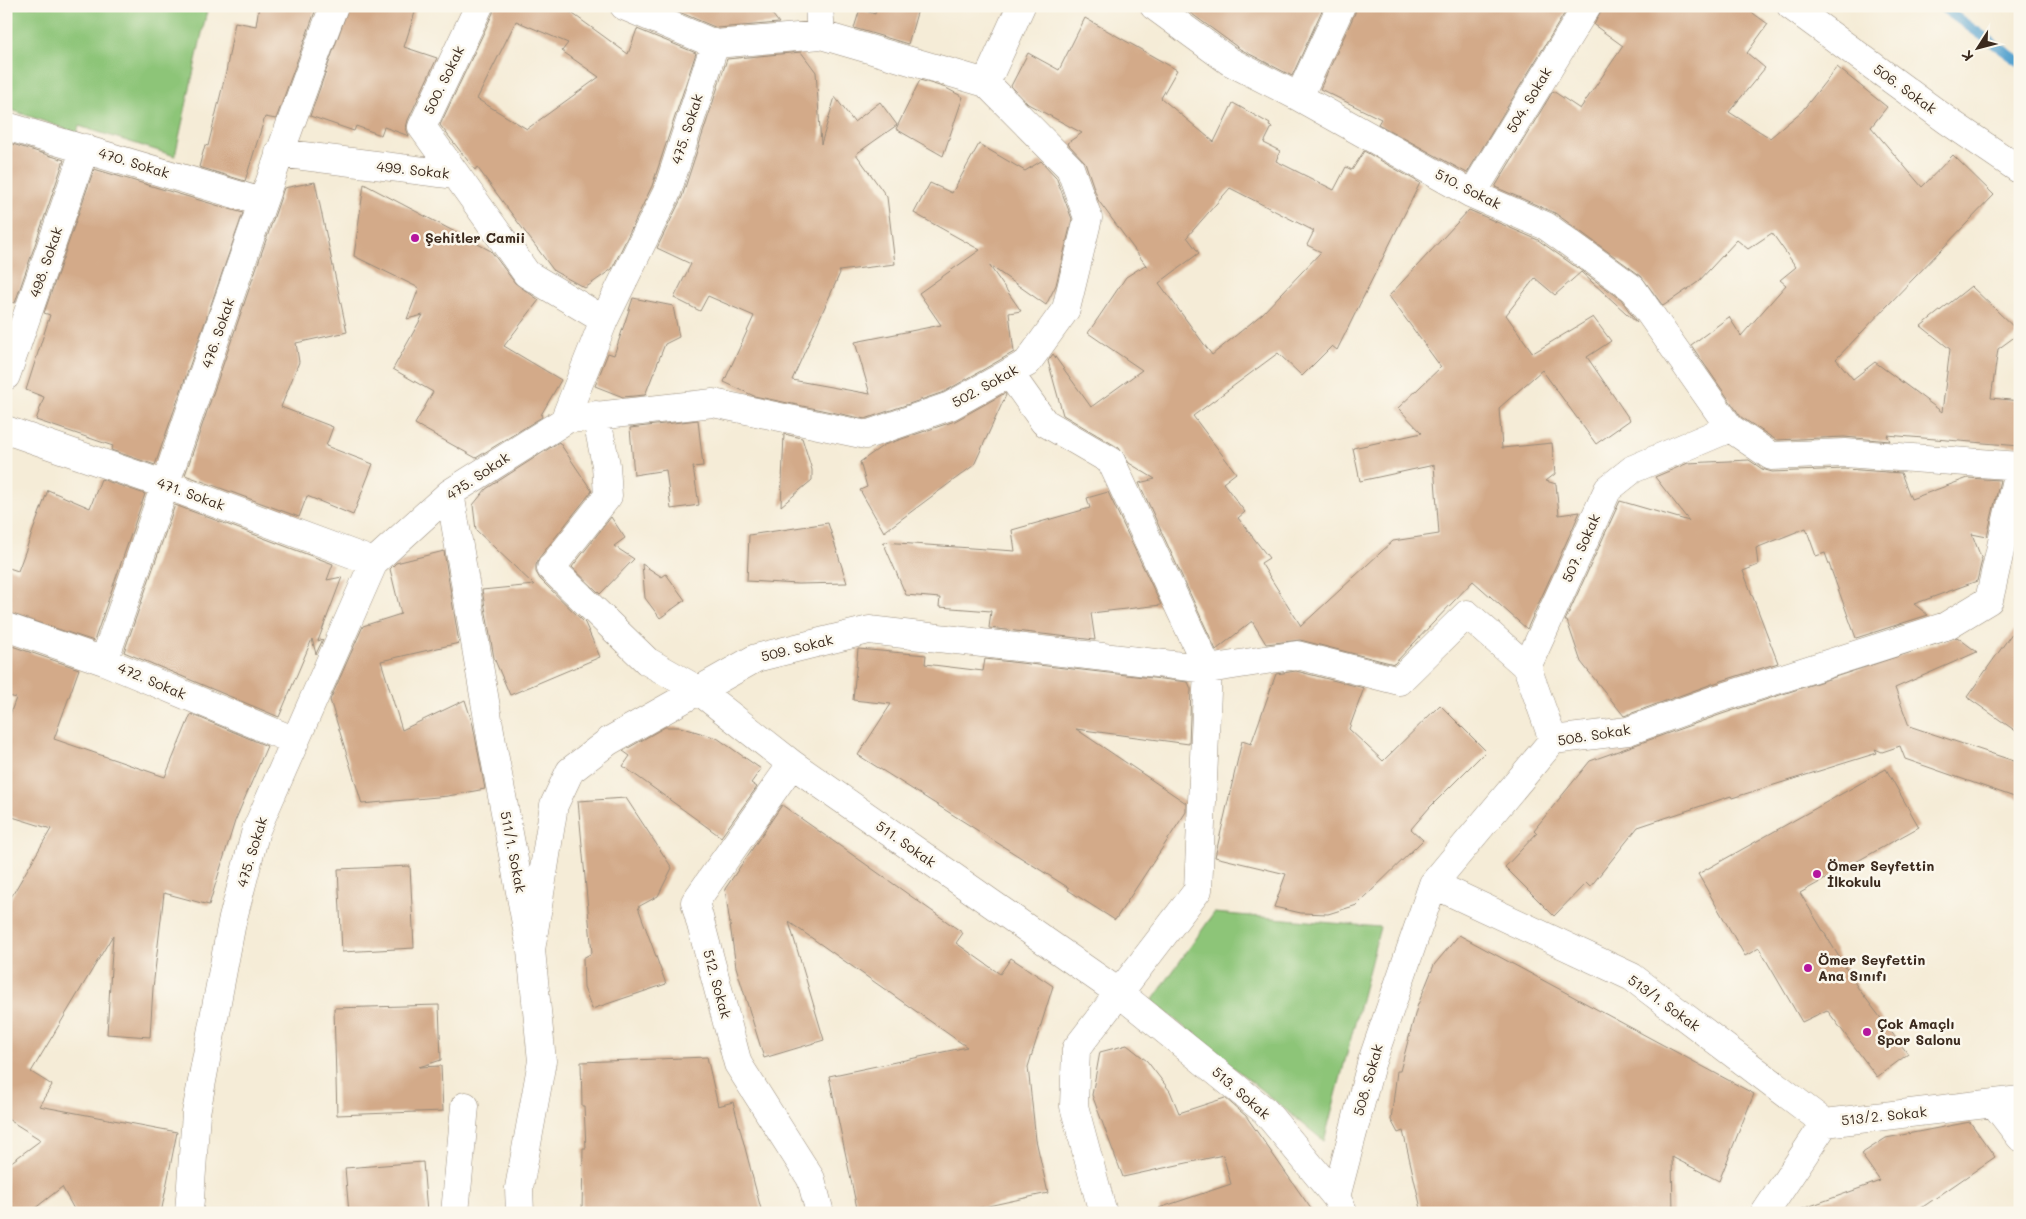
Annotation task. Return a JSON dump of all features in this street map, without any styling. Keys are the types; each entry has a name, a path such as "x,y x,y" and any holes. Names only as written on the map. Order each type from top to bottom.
{"street":[{"name":"476. Sokak","path":"104,661 279,153 334,6"},
{"name":"500. Sokak","path":"456,175 422,127 479,6"},
{"path":"624,6 715,44 821,36 986,83 1020,6"},
{"path":"819,6 821,36"},
{"name":"510. Sokak","path":"1154,6 1230,61 1299,97 1472,194 1546,226 1632,288 1730,428"},
{"path":"1299,97 1341,6"},
{"name":"504. Sokak","path":"1472,194 1587,6"},
{"name":"506. Sokak","path":"1791,6 1948,121 2020,170"},
{"name":"475. Sokak","path":"189,1213 196,1113 232,922 256,830 374,562 450,493 564,421 604,320 667,192 715,44"},
{"name":"502. Sokak","path":"564,421 596,415 713,402 866,435 950,406 1027,363 1066,309 1088,218 1070,168 986,83"},
{"name":"470. Sokak","path":"6,126 262,202"},
{"name":"498. Sokak","path":"6,376 85,148"},
{"name":"499. Sokak","path":"279,153 456,175 527,274 604,320"},
{"path":"1010,374 1044,422 1111,461 1208,669 1198,890 1076,1049 1074,1106 1103,1213"},
{"path":"596,415 606,465 608,496 551,568 647,661 698,690"},
{"path":"1730,428 1771,456 1845,453 2019,466"},
{"name":"507. Sokak","path":"1527,667 1608,488 1633,469 1730,428"},
{"name":"471. Sokak","path":"6,430 166,485 374,562"},
{"name":"508. Sokak","path":"1340,1205 1371,1064 1433,884 1553,740 1628,731 1717,699 1946,626 1988,600 2019,466"},
{"name":"511/1. Sokak","path":"450,493 492,743 531,950 542,1060 519,1188 520,1213"},
{"path":"1208,669 1296,655 1399,681 1467,614 1527,667 1553,740"},
{"name":"472. Sokak","path":"6,627 104,661 295,741"},
{"name":"509. Sokak","path":"531,950 554,805 570,772 609,741 756,658 869,630 1208,669"},
{"name":"511. Sokak","path":"698,690 792,764 1118,992"},
{"name":"512. Sokak","path":"792,764 695,902 738,1064 811,1179 820,1213"},
{"name":"513/1. Sokak","path":"1433,884 1632,977 1826,1122"},
{"name":"513. Sokak","path":"1118,992 1265,1111 1340,1205"},
{"path":"2007,1102 2020,1137"},
{"name":"513/2. Sokak","path":"1765,1213 1826,1122 2007,1102"},
{"path":"455,1213 465,1106"}],"green space":[{"path":"6,6 208,6 175,156 79,126 77,133 6,108"},
{"path":"1214,913 1380,927 1324,1141 1152,1001"}],"building":[{"path":"259,6 317,6 276,119 265,117 245,181 199,167 205,145 208,146 226,72 235,22 256,26"},
{"path":"349,6 417,6 404,47 437,58 408,120 406,128 409,136 384,127 381,135 356,126 354,131 310,116"},
{"path":"494,6 562,6 628,54 637,29 696,53 652,186 612,269 585,288 554,271 477,167 475,170 440,125 493,13","holes":["516,21 568,43 562,51 599,77 527,129 477,99"]},
{"path":"665,6 766,6 779,23 717,28"},
{"path":"877,6 919,6 908,44 854,28 860,9 875,14"},
{"path":"1181,6 1324,6 1292,76 1240,49"},
{"path":"1356,6 1569,6 1467,173 1378,124 1381,119 1320,89 1355,13"},
{"path":"1603,6 1743,6 1768,24 1747,53 1765,68 1729,112 1770,138 1802,111 1837,67 1887,107 1871,127 1922,187 1953,155 1994,195 1836,359 1853,379 1875,362 1942,412 1950,349 1921,326 1971,286 2020,333 1998,349 1991,398 2020,401 2020,446 1887,435 1890,441 1844,437 1776,440 1741,417 1691,345 1729,317 1741,336 1786,285 1780,280 1796,267 1772,233 1748,249 1737,240 1698,282 1663,306 1641,276 1555,213 1495,187 1553,91 1580,109 1623,46 1594,25"},
{"path":"1085,18 1177,70 1161,98 1214,142 1233,103 1270,124 1269,126 1272,127 1264,143 1280,151 1276,161 1334,190 1346,167 1352,170 1364,151 1420,183 1337,350 1332,346 1302,376 1278,353 1193,416 1236,473 1223,483 1245,512 1238,518 1269,558 1261,563 1301,626 1393,541 1439,534 1434,465 1360,481 1353,448 1422,433 1398,408 1441,367 1389,296 1469,210 1538,240 1621,299 1637,323 1581,272 1555,295 1535,278 1506,315 1533,353 1593,317 1611,341 1587,357 1630,420 1596,444 1542,370 1499,408 1502,448 1552,443 1555,474 1546,481 1556,484 1559,515 1580,512 1527,629 1473,581 1394,664 1300,640 1266,644 1252,621 1216,650 1139,483 1155,479 1129,463 1119,448 1063,415 1048,361 1053,354 1091,407 1142,370 1088,333 1126,277 1145,265 1148,268 1098,200 1085,162 1067,143 1082,133 1028,104 1011,86 1028,53 1059,70","holes":["1230,188 1314,231 1307,245 1321,252 1262,314 1212,355 1159,283 1199,253 1187,237"]},
{"path":"801,52 816,72 821,144 835,97 854,122 880,102 897,125 856,154 887,197 895,264 839,271 840,273 792,380 870,394 855,342 941,325 919,293 980,250 914,213 930,183 952,193 979,144 1025,171 1041,161 1056,177 1072,219 1056,285 1046,305 989,265 1021,311 1009,313 1014,352 944,392 865,419 754,396 724,382 754,316 708,296 700,311 674,298 691,264 657,248 682,197 727,59"},
{"path":"920,80 946,88 963,97 943,156 896,129"},
{"path":"6,142 64,160 15,303 6,301"},
{"path":"94,169 243,213 155,465 111,450 113,446 36,420 44,397 26,390 50,315 44,313"},
{"path":"315,182 347,332 296,343 299,362 281,407 333,427 326,446 373,464 353,515 307,496 299,517 185,475 284,188"},
{"path":"364,184 491,251 515,283 539,300 504,346 561,380 541,415 542,417 476,458 415,424 433,392 393,369 423,315 407,319 419,288 354,256"},
{"path":"633,298 673,306 679,337 665,344 645,395 623,397 595,386 608,353 614,355"},
{"path":"1005,393 1006,395 974,465 884,532 860,490 867,487 860,462 884,445 955,421"},
{"path":"698,420 703,466 693,467 699,505 671,509 666,470 634,475 630,428"},
{"path":"784,434 802,438 812,470 812,480 781,506"},
{"path":"559,442 592,491 539,558 536,572 540,579 585,623 600,657 510,695 494,658 482,590 534,585 476,530 473,505 486,489"},
{"path":"1749,460 1762,469 1772,472 1845,469 1901,473 1911,499 1968,478 2000,480 1987,537 1972,534 1982,560 1977,581 1914,604 1928,615 1856,638 1825,553 1816,556 1806,528 1756,548 1758,565 1743,571 1778,663 1712,684 1624,716 1581,662 1567,621 1565,621 1620,501 1689,521 1655,477 1688,463"},
{"path":"101,479 145,494 94,641 6,612 6,567 18,571 48,490 90,508"},
{"path":"1108,492 1161,605 1091,613 1095,640 989,628 991,611 939,607 940,598 906,595 883,542 1015,551 1012,530 1090,508 1087,498"},
{"path":"175,505 333,564 327,580 342,577 318,641 323,639 316,654 312,639 279,717 124,652"},
{"path":"611,517 625,538 614,546 634,559 600,594 572,567"},
{"path":"828,523 847,583 798,584 747,581 749,535"},
{"path":"444,551 459,643 381,661 402,730 465,700 473,725 485,789 448,796 362,804 330,700 363,626 401,614 390,569 396,563"},
{"path":"642,564 662,577 666,574 685,600 660,618 645,598"},
{"path":"2020,622 2020,734 1967,697"},
{"path":"1957,637 1977,652 1895,688 1909,726 2020,763 2020,799 1905,759 1900,746 1882,752 1875,749 1877,753 1732,798 1731,796 1638,827 1590,887 1586,883 1554,916 1505,867 1537,833 1534,830 1590,761 1722,714"},
{"path":"6,644 79,669 54,739 165,777 191,714 267,746 235,821 209,905 164,893 153,988 150,1037 107,1034 113,935 31,1072 52,1085 39,1106 177,1132 161,1213 76,1213 62,1187 29,1213 6,1213 6,1166 41,1140 6,1118 6,906 51,829 6,815 6,725 16,698 6,695"},
{"path":"858,649 926,655 925,664 983,671 985,659 1188,682 1191,689 1189,744 1076,729 1186,803 1186,812 1115,920 1068,890 1069,888 858,755 891,704 853,700"},
{"path":"1296,671 1364,688 1349,729 1383,761 1440,705 1486,751 1430,807 1411,829 1423,840 1357,905 1328,914 1301,913 1274,907 1286,874 1215,857 1242,741 1251,744 1276,674"},
{"path":"665,727 680,727 717,738 761,769 751,783 757,787 721,837 623,766 630,756 623,751"},
{"path":"1886,769 1919,827 1800,893 1858,988 1908,1054 1877,1077 1827,1010 1802,1022 1759,948 1745,956 1698,874"},
{"path":"626,798 672,868 658,896 638,907 666,984 592,1009 584,988 583,958 592,953 578,801"},
{"path":"782,805 963,933 956,943 1000,974 1011,958 1053,986 1028,1067 1036,1140 1048,1193 956,1213 858,1213 829,1076 967,1047 789,922 824,1040 764,1058 736,967 725,889"},
{"path":"410,866 414,948 342,952 338,869"},
{"path":"1459,935 1754,1094 1719,1181 1672,1157 1673,1213 1422,1213 1403,1131 1398,1133 1391,1120 1397,1071 1400,1071 1417,1007 1434,965"},
{"path":"439,1005 441,1060 419,1067 441,1066 443,1111 337,1115 334,1008"},
{"path":"1127,1045 1147,1061 1170,1091 1179,1113 1225,1098 1246,1116 1314,1213 1160,1213 1159,1208 1231,1184 1223,1155 1123,1177 1092,1095 1100,1052"},
{"path":"707,1057 718,1106 733,1102 762,1213 582,1213 583,1148 586,1148 584,1106 582,1106 581,1062"},
{"path":"1970,1122 1995,1157 1914,1213 1803,1213 1802,1209 1880,1181 1861,1154 1886,1138"},
{"path":"423,1162 427,1213 349,1213 345,1168"}],"waterway":[{"path":"1940,6 2020,62"}],"place":[{"name":"Şehitler Camii","path":"415,238"},
{"name":"Ömer Seyfettin İlkokulu","path":"1817,874"},
{"name":"Ömer Seyfettin Ana Sınıfı","path":"1808,968"},
{"name":"Çok Amaçlı Spor Salonu","path":"1867,1032"}]}
